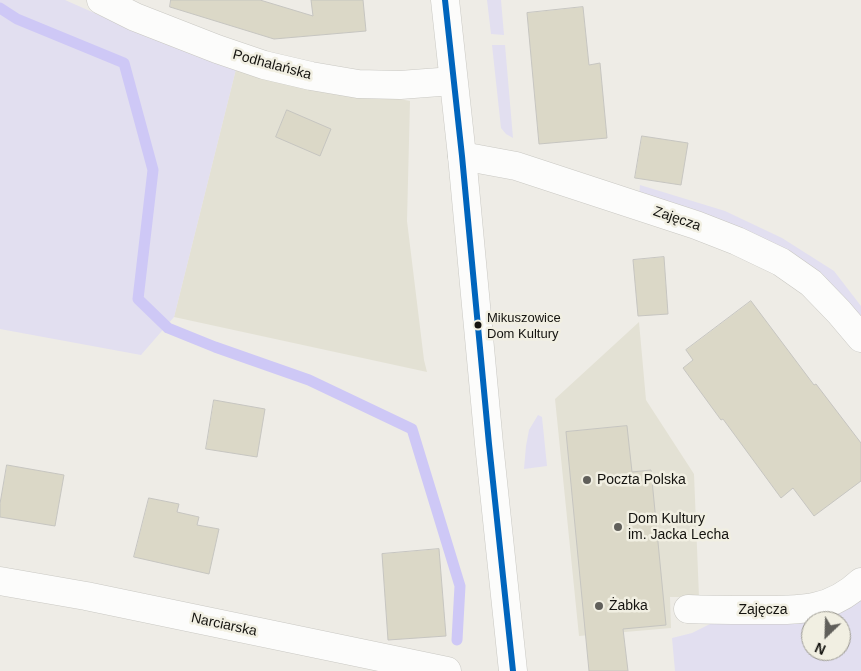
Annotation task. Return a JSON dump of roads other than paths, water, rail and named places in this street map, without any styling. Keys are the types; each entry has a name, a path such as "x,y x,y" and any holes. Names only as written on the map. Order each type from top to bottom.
{"street":[{"name":"Podhalańska","path":"101,0 135,17 217,49 264,65 302,74 358,84 400,85 454,81"},
{"path":"445,0 462,156 488,444 513,671"},
{"name":"Zajęcza","path":"462,156 516,166 678,219 737,241 781,262 811,283 861,338"},
{"name":"Narciarska","path":"0,581 86,596 447,671"},
{"name":"Zajęcza","path":"688,609 794,610 815,607 835,601 861,582"}],"waterway":[{"path":"0,8 17,19 124,63 153,170 138,299 168,328 215,347 309,380 412,429 460,586 457,640"}],"place":[{"name":"Mikuszowice Dom Kultury","path":"478,325"},
{"name":"Poczta Polska","path":"587,480"},
{"name":"Dom Kultury im. Jacka Lecha","path":"618,527"},
{"name":"Żabka","path":"599,606"}]}
